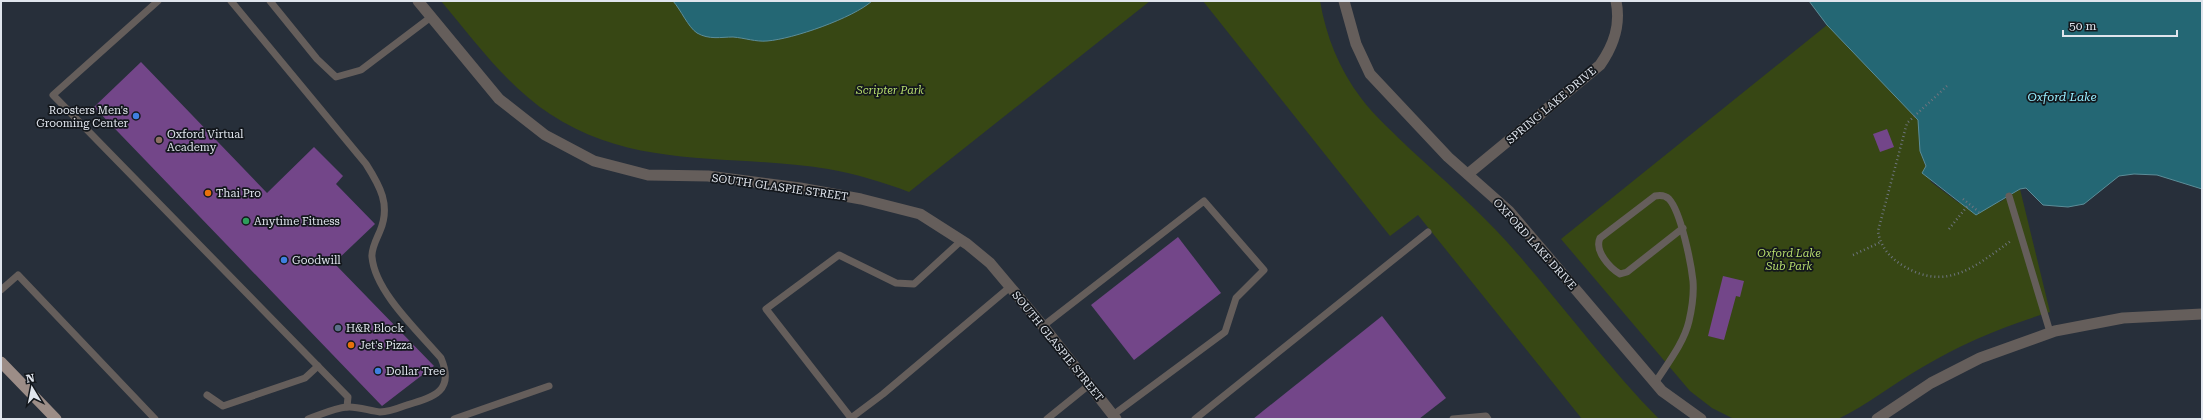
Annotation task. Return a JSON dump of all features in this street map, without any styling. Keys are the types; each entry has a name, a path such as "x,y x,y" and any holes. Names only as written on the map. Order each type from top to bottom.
{"main road":[{"path":"1,362 56,419"}],"street":[{"name":"SOUTH GLASPIE STREET","path":"418,1 499,99 546,135 594,161 648,175 708,176 800,188 861,199 920,214 962,240 990,263 1043,326 1114,417"},
{"name":"OXFORD LAKE DRIVE","path":"1344,1 1356,44 1370,74 1448,157 1509,211 1662,391 1701,419"},
{"name":"SPRING LAKE DRIVE","path":"1468,174 1600,65 1615,40 1619,15 1616,1"},
{"path":"1877,419 1931,383 1980,358 2050,332 2088,323 2123,318 2202,314"}],"lane":[{"path":"158,1 53,96 348,396 347,407"},
{"path":"232,1 366,164 379,185 385,202 384,221 372,255 374,269 383,290 441,358 446,370 446,381 442,390 433,397 382,412 347,407 308,419"},
{"path":"270,1 317,59 336,77 361,70 431,17"},
{"path":"1655,383 1684,335 1692,304 1693,281 1683,228 1669,199 1662,195 1655,196 1600,238 1598,243 1599,250 1615,271 1620,274 1627,272 1683,228"},
{"path":"2009,196 2050,332"},
{"path":"1043,326 1204,201 1264,270 1236,298 1225,332 1114,417"},
{"path":"1195,419 1428,232"},
{"path":"962,240 914,284 896,283 839,255 766,309 850,418 883,394 1010,287"},
{"path":"1,290 18,275 155,419"},
{"path":"207,395 223,406 305,378 318,366"},
{"path":"1046,419 1089,385"},
{"path":"454,419 549,386"},
{"path":"1453,419 1486,416 1488,419"}],"path":[{"path":"1947,86 1907,123 1878,231 1880,242 1888,253 1908,270 1925,276 1942,278 1970,270 2021,234"},
{"path":"1963,199 1979,212"},
{"path":"1949,229 1969,204"},
{"path":"1853,255 1880,242"}],"green space":[{"name":"Scripter Park","path":"441,1 1150,1 909,192 849,173 828,169 792,164 685,157 650,152 616,144 583,132 550,114 519,90 491,61"},
{"path":"1203,1 1320,1 1334,52 1346,76 1366,105 1411,150 1496,230 1545,286 1601,354 1659,419 1582,419 1418,215 1390,236"},
{"name":"Oxford Lake Sub Park","path":"1827,25 1919,120 1920,151 1931,182 1959,203 2000,202 2020,189 2050,312 2000,329 1936,359 1838,419 1734,419 1712,408 1690,391 1561,239"}],"water":[{"path":"673,1 872,1 863,8 822,27 792,36 763,41 733,37 706,37 697,33"},
{"name":"Oxford Lake","path":"1809,1 2202,1 2202,189 2157,175 2134,174 2119,176 2084,204 2068,207 2043,205 2026,188 2020,189 1976,215 1922,173 1926,166 1920,151 1918,120 1827,25"}],"building":[{"path":"141,62 267,193 314,147 343,176 336,184 375,224 334,263 434,366 382,406 94,107"},
{"path":"1887,129 1894,147 1880,152 1873,134"},
{"path":"1178,237 1221,293 1134,360 1091,305"},
{"path":"1723,276 1744,281 1740,297 1736,296 1724,340 1708,336"},
{"path":"1382,316 1446,398 1419,419 1253,419"}],"place":[{"name":"Roosters Men's Grooming Center","path":"136,116"},
{"name":"Oxford Virtual Academy","path":"159,140"},
{"name":"Thai Pro","path":"208,193"},
{"name":"Anytime Fitness","path":"246,221"},
{"name":"Goodwill","path":"284,260"},
{"name":"H&R Block","path":"338,328"},
{"name":"Jet's Pizza","path":"351,345"},
{"name":"Dollar Tree","path":"378,371"}]}
